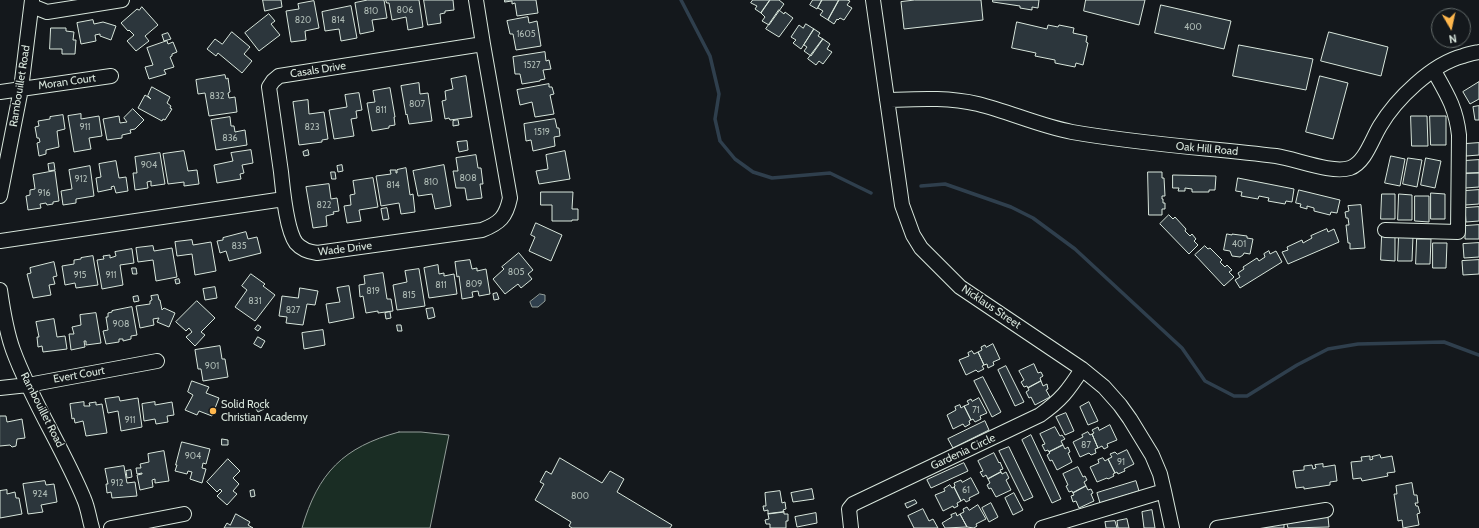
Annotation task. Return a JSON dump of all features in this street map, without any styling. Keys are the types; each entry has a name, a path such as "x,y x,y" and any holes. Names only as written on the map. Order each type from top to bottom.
{"street":[{"path":"32,3 47,12 122,0"},
{"name":"Wade Drive","path":"284,199 290,229 295,242 302,249 309,252 318,253 482,230 492,226 502,219 507,212 510,198 476,0"},
{"name":"Nicklaus Street","path":"873,0 902,205 913,235 921,248 960,287 1036,337 1104,387 1130,419 1152,455 1164,491 1172,528"},
{"name":"Rambouillet Road","path":"0,196 21,89 32,3"},
{"name":"Casals Drive","path":"284,199 269,87 279,76 483,44"},
{"name":"Oak Hill Road","path":"887,100 935,98 977,104 1066,130 1113,139 1168,146 1229,150 1283,157 1332,169 1351,168 1364,157 1380,126 1406,93 1425,76 1462,56 1479,52"},
{"path":"1384,230 1458,232 1457,122 1454,109 1434,71"},
{"name":"Moran Court","path":"0,92 111,76"},
{"path":"0,241 284,199"},
{"name":"Rambouillet Road","path":"0,290 4,318 13,350 28,385 62,450 84,500 92,528"},
{"name":"Evert Court","path":"0,388 28,385 157,361"},
{"name":"Gardenia Circle","path":"851,528 849,509 853,504 1040,415 1055,405 1068,392 1082,370"},
{"path":"1042,528 1164,491"},
{"path":"1217,528 1326,510"},
{"path":"111,528 184,514"}],"green space":[{"path":"399,432 421,432 449,435 430,528 302,528 308,509 316,492 325,477 336,465 348,454 362,446 379,438"}],"water":[{"path":"540,294 545,295 545,301 538,307 532,307 530,302"}],"building":[{"path":"263,0 281,0 282,7 265,11"},
{"path":"368,0 384,0 387,18 372,20 374,31 360,34 355,3"},
{"path":"386,0 419,0 423,27 408,30 406,17 392,20 389,3 387,3"},
{"path":"424,0 453,0 454,10 445,11 445,13 440,14 441,23 428,25"},
{"path":"505,0 536,0 538,13 517,16 515,3 512,4 512,1 505,2"},
{"path":"753,0 770,0 761,13 755,9 757,6 751,3"},
{"path":"770,0 779,0 784,4 769,25 762,21 765,17 761,13"},
{"path":"813,0 822,0 817,9 810,5"},
{"path":"822,0 839,0 828,20 820,15 823,11 818,8"},
{"path":"839,0 850,1 847,5 852,8 844,20 840,18 838,20 837,19 834,24 828,20"},
{"path":"915,0 981,0 983,20 904,29 901,2"},
{"path":"993,0 1039,0 1038,8 1032,7 1032,10 1020,8 1020,6 993,2"},
{"path":"1086,0 1145,0 1139,25 1084,11"},
{"path":"314,1 319,28 305,31 306,40 291,42 286,11 299,9 298,4"},
{"path":"1161,5 1231,21 1224,49 1155,33"},
{"path":"351,6 357,38 341,41 339,29 325,31 322,12"},
{"path":"142,7 158,25 145,36 149,41 136,51 127,41 134,35 121,23 137,9 139,10"},
{"path":"779,10 784,14 785,12 793,18 779,37 766,29"},
{"path":"269,14 275,21 271,24 280,35 259,51 245,33"},
{"path":"528,17 529,23 537,21 541,46 516,50 513,34 510,34 507,21"},
{"path":"93,20 94,24 103,22 116,26 111,40 100,36 100,34 95,35 96,41 81,44 77,23"},
{"path":"1017,22 1047,29 1048,25 1058,27 1059,25 1074,28 1073,33 1087,36 1086,42 1088,43 1083,65 1076,63 1075,67 1055,63 1055,60 1035,56 1036,53 1012,48"},
{"path":"806,24 814,29 801,49 793,43 796,40 791,37 799,25 803,28"},
{"path":"51,28 66,28 66,31 74,32 73,40 76,40 75,54 62,54 62,49 50,49"},
{"path":"814,29 820,33 818,36 823,39 811,56 804,51 807,47 804,45"},
{"path":"232,32 250,47 244,54 252,61 242,73 218,53 216,56 207,49 215,39 222,44"},
{"path":"1329,32 1388,47 1381,76 1321,61"},
{"path":"168,33 171,39 164,41 162,35"},
{"path":"823,39 830,44 827,49 832,52 823,64 819,61 816,65 808,59"},
{"path":"167,41 168,44 173,42 177,52 172,54 170,57 174,67 164,70 166,74 149,79 145,67 153,65 147,48"},
{"path":"1239,45 1313,59 1306,90 1233,76"},
{"path":"545,52 546,61 549,60 551,69 543,70 545,79 522,84 520,74 515,74 513,57"},
{"path":"225,75 226,79 228,78 230,92 228,93 229,98 235,97 237,112 209,116 205,93 198,94 196,80"},
{"path":"466,76 472,117 450,120 449,118 445,119 442,101 446,100 445,91 453,89 451,79"},
{"path":"1320,76 1348,83 1333,139 1306,132"},
{"path":"1479,82 1479,99 1470,104 1463,92"},
{"path":"419,83 420,94 428,93 432,121 409,124 401,86"},
{"path":"549,84 549,87 552,87 554,94 550,95 554,114 535,117 532,102 520,105 517,90"},
{"path":"152,87 170,97 167,103 172,109 165,120 163,119 162,121 138,108 145,95 151,99 148,96"},
{"path":"390,88 395,125 389,126 389,128 372,131 367,103 375,102 373,91"},
{"path":"359,93 362,110 356,111 357,118 351,119 354,136 334,139 329,110 347,107 345,95"},
{"path":"308,100 309,114 324,112 328,139 322,140 322,142 299,145 293,102"},
{"path":"1479,106 1479,120 1475,120 1473,107"},
{"path":"133,109 144,120 135,129 130,130 131,133 122,135 122,138 107,140 103,119 119,116 120,123 127,122 124,118"},
{"path":"81,114 81,119 99,116 102,136 89,138 91,149 74,152 68,116"},
{"path":"63,115 65,129 57,131 59,147 46,150 46,154 39,156 37,143 40,142 39,138 37,138 35,127 39,126 38,121"},
{"path":"1411,116 1427,116 1428,146 1412,146"},
{"path":"1430,116 1446,116 1446,145 1431,145"},
{"path":"230,117 231,126 234,126 235,132 245,130 247,145 216,150 211,120"},
{"path":"555,119 557,128 559,128 560,136 554,137 555,146 533,151 531,140 526,141 524,124"},
{"path":"458,120 459,125 453,126 453,121"},
{"path":"467,141 468,150 459,152 457,142"},
{"path":"1479,143 1479,155 1466,156 1465,144"},
{"path":"251,150 253,163 242,165 244,173 240,174 241,179 217,183 214,165 233,161 231,153"},
{"path":"308,150 309,155 304,156 303,152"},
{"path":"184,151 188,171 197,170 199,184 184,186 184,182 168,184 163,154"},
{"path":"565,151 570,179 539,184 536,171 548,169 546,155"},
{"path":"160,153 165,184 151,186 151,181 147,182 148,188 135,190 133,173 137,173 135,157"},
{"path":"476,155 478,168 481,168 483,184 480,184 482,198 467,200 465,188 456,188 453,171 458,171 456,158"},
{"path":"1391,156 1405,159 1400,186 1385,183"},
{"path":"1408,158 1422,160 1417,187 1403,184"},
{"path":"1426,158 1441,161 1435,188 1421,185"},
{"path":"1479,160 1479,173 1465,173 1464,161"},
{"path":"116,161 119,178 126,177 128,191 116,193 114,186 111,187 112,189 98,192 96,178 101,177 99,164"},
{"path":"54,163 55,170 49,171 48,164"},
{"path":"342,165 343,171 338,172 337,166"},
{"path":"444,165 451,206 435,209 432,194 418,196 413,171"},
{"path":"90,166 94,196 76,199 76,203 63,205 61,191 72,189 69,170"},
{"path":"406,168 410,195 413,194 415,212 401,214 399,203 381,206 376,176 391,174 390,170 396,170 397,173 397,170"},
{"path":"55,171 59,201 47,205 46,203 40,204 41,208 28,210 26,196 30,195 30,190 35,189 33,175"},
{"path":"331,172 335,172 336,179 332,179"},
{"path":"1148,172 1162,172 1162,178 1164,178 1165,196 1162,196 1162,199 1163,203 1165,203 1165,209 1162,209 1162,215 1149,215"},
{"path":"1479,173 1479,187 1465,188 1464,174"},
{"path":"1173,175 1216,176 1215,190 1209,190 1209,192 1192,192 1192,189 1185,188 1185,191 1178,191 1179,188 1173,188"},
{"path":"373,178 378,207 359,210 361,221 347,223 344,206 351,205 350,195 355,194 353,181"},
{"path":"1238,178 1294,189 1292,202 1286,201 1285,204 1268,201 1269,198 1259,196 1258,199 1241,196 1242,192 1236,191"},
{"path":"329,184 331,199 337,198 339,211 333,212 334,214 326,216 327,226 313,228 306,187"},
{"path":"1299,190 1340,200 1337,213 1331,212 1330,215 1314,211 1314,208 1307,206 1307,209 1300,207 1301,204 1296,203"},
{"path":"1479,190 1479,204 1465,205 1465,191"},
{"path":"541,192 573,192 572,209 578,209 578,220 552,221 552,205 541,205"},
{"path":"1431,193 1445,194 1445,219 1431,219"},
{"path":"1382,194 1395,194 1395,219 1381,219"},
{"path":"1399,194 1412,195 1412,220 1398,220"},
{"path":"1415,196 1429,196 1429,222 1415,221"},
{"path":"1361,205 1365,248 1350,249 1346,225 1349,225 1345,212 1349,211 1348,206"},
{"path":"1479,207 1479,221 1466,222 1465,208"},
{"path":"387,208 389,219 383,220 381,209"},
{"path":"1169,215 1173,219 1175,217 1186,229 1185,231 1190,236 1192,234 1196,239 1194,241 1198,245 1189,254 1160,224"},
{"path":"536,223 562,235 551,261 529,251 535,237 531,235"},
{"path":"1479,225 1479,239 1465,239 1465,226"},
{"path":"1327,229 1328,232 1334,229 1339,242 1288,264 1282,252 1288,250 1287,247 1302,240 1303,243 1312,238 1311,236"},
{"path":"246,232 248,239 257,237 261,253 229,261 226,251 220,253 217,241"},
{"path":"1227,234 1247,236 1247,238 1253,239 1250,254 1244,253 1240,257 1232,256 1230,251 1224,250"},
{"path":"1382,235 1395,236 1395,261 1381,260"},
{"path":"1399,235 1413,236 1412,261 1398,261"},
{"path":"1417,239 1431,239 1430,264 1416,264"},
{"path":"192,240 193,245 211,242 216,271 195,275 192,254 177,256 175,242"},
{"path":"1433,243 1447,243 1446,268 1433,268"},
{"path":"1479,243 1479,257 1464,258 1463,244"},
{"path":"153,246 154,251 172,248 177,277 156,281 153,260 138,262 136,248"},
{"path":"1205,246 1208,249 1210,248 1222,260 1220,262 1225,267 1227,265 1232,270 1229,272 1234,277 1224,286 1195,255"},
{"path":"132,249 134,263 120,265 123,285 102,289 97,260 104,259 103,256 110,255 110,258 116,256 115,252"},
{"path":"1269,251 1270,254 1276,251 1282,262 1240,288 1235,280 1240,277 1238,273 1244,269 1243,267 1257,258 1259,261 1265,257 1264,254"},
{"path":"519,253 533,270 528,274 532,279 521,288 518,284 505,294 493,279 504,269 502,267"},
{"path":"93,256 98,285 76,288 75,283 65,285 62,266 74,264 74,260"},
{"path":"470,260 472,269 477,268 477,271 486,269 490,294 479,296 478,291 472,292 473,297 462,299 459,276 457,277 455,262"},
{"path":"1479,260 1479,274 1463,275 1462,261"},
{"path":"54,262 57,276 53,277 55,284 49,285 51,295 33,298 27,274 31,273 30,268"},
{"path":"438,265 439,274 444,273 444,276 454,274 457,294 429,298 424,268"},
{"path":"132,268 136,268 137,274 133,274"},
{"path":"419,269 425,306 397,310 393,285 407,282 405,271"},
{"path":"383,273 387,299 391,299 393,311 366,313 363,296 360,297 359,285 365,284 364,276"},
{"path":"251,274 265,284 263,286 275,295 255,321 235,307 247,290 242,286"},
{"path":"179,279 180,283 176,284 175,280"},
{"path":"349,286 354,318 329,323 326,304 340,302 337,288"},
{"path":"215,287 217,298 205,300 203,289"},
{"path":"300,288 318,291 315,305 307,304 303,325 286,323 287,317 279,316 282,296 298,298"},
{"path":"497,293 499,299 494,300 493,294"},
{"path":"158,295 162,310 164,308 175,313 169,327 157,322 159,318 153,319 154,325 140,328 136,306 150,304 150,301 152,300 151,296"},
{"path":"138,296 139,301 134,302 133,297"},
{"path":"197,301 215,318 201,332 205,335 195,346 186,337 192,332 189,328 186,331 176,322"},
{"path":"132,307 137,335 131,336 131,339 123,341 123,339 119,339 119,342 106,344 103,331 108,330 106,317 108,317 108,313"},
{"path":"433,308 435,317 428,319 426,309"},
{"path":"390,312 391,318 386,319 385,313"},
{"path":"96,313 101,343 86,345 86,341 84,341 85,347 71,350 69,334 74,334 72,327 81,325 80,315"},
{"path":"54,319 57,337 65,336 67,349 43,352 42,346 38,347 37,337 39,337 36,322"},
{"path":"258,325 261,327 258,331 255,329"},
{"path":"397,325 401,325 402,331 398,331"},
{"path":"323,330 325,345 304,349 302,333"},
{"path":"258,337 265,341 261,348 254,344"},
{"path":"993,344 1000,359 993,362 994,365 988,368 987,364 984,365 978,352 982,350 981,347 985,345 986,347"},
{"path":"220,346 222,359 225,359 228,377 203,381 201,369 198,369 195,350"},
{"path":"972,351 974,354 978,352 984,365 982,366 984,369 978,372 976,370 966,375 959,360 969,356 968,353"},
{"path":"1034,364 1038,373 1041,372 1043,376 1040,378 1041,381 1028,388 1027,386 1024,387 1021,382 1024,380 1019,371"},
{"path":"1006,366 1024,402 1015,406 998,370"},
{"path":"983,377 1001,412 992,417 974,381"},
{"path":"192,381 209,387 206,393 219,398 212,416 199,411 197,415 185,410 193,395 188,392"},
{"path":"1041,381 1043,386 1047,384 1048,389 1046,390 1050,397 1035,405 1031,397 1029,398 1026,392 1029,390 1028,388"},
{"path":"119,397 120,401 138,398 142,427 121,431 118,411 108,413 105,399"},
{"path":"979,398 987,413 980,416 981,419 975,422 973,419 971,420 964,406 969,404 967,401 971,399 972,401"},
{"path":"84,402 84,406 90,406 89,403 96,402 96,405 102,404 107,433 86,436 83,421 75,423 74,418 72,419 70,404"},
{"path":"155,402 155,405 172,402 174,415 167,416 168,422 156,424 155,419 144,421 142,404"},
{"path":"1089,402 1098,421 1088,425 1080,407"},
{"path":"261,403 264,409 258,412 254,406"},
{"path":"960,405 961,408 964,406 971,420 969,421 970,424 965,427 963,424 953,429 947,415 956,410 955,407"},
{"path":"1066,413 1074,431 1065,435 1056,417"},
{"path":"0,416 6,416 7,422 22,419 25,438 17,439 16,446 0,446"},
{"path":"985,421 989,430 953,448 948,439"},
{"path":"1110,425 1117,440 1107,444 1108,447 1104,449 1102,446 1098,448 1092,434 1094,433 1092,430 1098,427 1099,430"},
{"path":"1055,427 1060,436 1062,435 1065,439 1061,441 1063,445 1049,452 1048,450 1045,451 1042,445 1045,444 1040,434"},
{"path":"1088,432 1090,435 1092,434 1098,448 1095,449 1096,453 1091,455 1089,453 1080,457 1073,442 1083,437 1082,435"},
{"path":"1031,435 1061,499 1052,503 1022,440"},
{"path":"222,439 228,440 228,445 222,445"},
{"path":"182,442 210,449 206,464 203,463 202,468 206,469 202,483 190,479 192,472 188,471 187,474 175,471"},
{"path":"1063,445 1065,449 1068,447 1070,452 1068,453 1072,462 1057,470 1052,460 1050,461 1047,455 1050,453 1049,452"},
{"path":"1009,447 1033,497 1024,501 999,451"},
{"path":"1127,450 1134,464 1124,469 1125,471 1118,474 1117,472 1115,473 1108,459 1112,457 1110,454 1115,452 1117,454"},
{"path":"164,451 169,481 155,483 155,479 152,480 153,487 140,490 137,475 142,473 137,474 136,468 141,468 140,464 149,462 148,454"},
{"path":"994,453 1003,469 1000,470 1001,472 988,479 986,475 983,477 980,472 983,471 978,461"},
{"path":"1380,455 1381,458 1392,456 1395,472 1387,473 1388,476 1362,481 1361,478 1353,479 1351,462 1362,461 1361,457 1370,456 1370,460 1373,459 1372,457"},
{"path":"560,458 602,483 610,471 624,479 617,492 672,525 670,528 572,528 569,526 571,522 535,500 544,484 540,482 546,471 551,474"},
{"path":"1103,458 1105,461 1108,459 1115,473 1113,474 1114,476 1108,479 1107,478 1097,482 1090,467 1099,463 1098,460"},
{"path":"228,459 240,471 233,478 239,484 233,491 237,494 227,505 217,496 222,491 220,489 217,492 207,482"},
{"path":"964,463 968,471 931,488 927,480"},
{"path":"1323,464 1323,467 1335,465 1337,481 1330,482 1330,485 1304,489 1304,487 1296,488 1293,471 1304,470 1304,466 1312,465 1313,469 1316,468 1315,465"},
{"path":"124,466 127,483 135,482 137,496 112,498 111,492 107,493 106,484 108,484 105,469"},
{"path":"1078,467 1083,477 1085,476 1087,480 1084,482 1086,486 1073,493 1072,491 1069,492 1066,486 1068,485 1063,474"},
{"path":"131,470 132,477 127,478 126,471"},
{"path":"1001,472 1002,474 1006,472 1009,478 1006,480 1011,490 996,497 991,488 989,489 987,485 990,483 988,479"},
{"path":"971,478 979,493 969,498 970,500 966,502 964,499 961,501 954,487 954,483 961,480 962,482"},
{"path":"45,481 46,485 54,484 57,502 41,505 43,512 28,514 23,484"},
{"path":"1136,481 1139,491 1100,503 1097,493"},
{"path":"1412,483 1414,495 1417,495 1418,503 1415,503 1416,506 1418,506 1420,513 1417,514 1419,525 1403,528 1402,520 1398,521 1394,494 1397,494 1396,486"},
{"path":"950,485 952,488 954,487 961,501 957,503 958,506 954,508 953,506 943,511 935,495 945,491 944,489"},
{"path":"1086,486 1088,490 1091,489 1093,493 1091,494 1094,501 1079,508 1076,501 1073,502 1071,496 1074,495 1073,493"},
{"path":"812,489 814,499 793,502 791,493"},
{"path":"7,490 7,494 15,492 16,498 19,498 22,514 0,518 0,491"},
{"path":"254,490 255,496 251,497 250,491"},
{"path":"780,491 782,503 785,502 786,509 783,510 784,512 768,514 768,510 764,511 763,506 766,506 765,493"},
{"path":"1014,493 1023,510 1013,515 1005,498"},
{"path":"915,500 917,503 907,508 905,504"},
{"path":"991,503 998,517 989,522 982,508"},
{"path":"978,505 986,519 976,524 977,526 974,528 967,527 960,514 964,512 963,509 967,507 969,510"},
{"path":"923,509 929,521 933,519 938,528 914,528 908,516"},
{"path":"1152,510 1155,528 1144,528 1142,512"},
{"path":"784,512 784,514 788,514 786,528 770,528 770,524 766,524 765,520 769,519 768,514"},
{"path":"816,513 817,523 797,527 795,517"},
{"path":"956,513 957,516 960,514 967,527 945,528 942,523 952,517 951,515"},
{"path":"236,514 250,522 248,525 253,528 224,528 227,523 230,525"},
{"path":"1328,517 1329,527 1288,528 1287,524"},
{"path":"1127,519 1129,528 1118,528 1117,521"},
{"path":"1115,521 1117,528 1106,528 1105,522"},
{"path":"1284,524 1284,528 1261,528"}],"waterway":[{"path":"681,0 710,56 719,94 715,119 720,141 735,159 753,172 772,178 830,173 871,193"},
{"path":"921,186 945,184 1011,207 1033,218 1075,249 1182,348 1205,381 1234,396 1247,396 1297,365 1328,349 1358,344 1444,342 1479,355"}],"place":[{"name":"Solid Rock Christian Academy","path":"213,411"}]}
